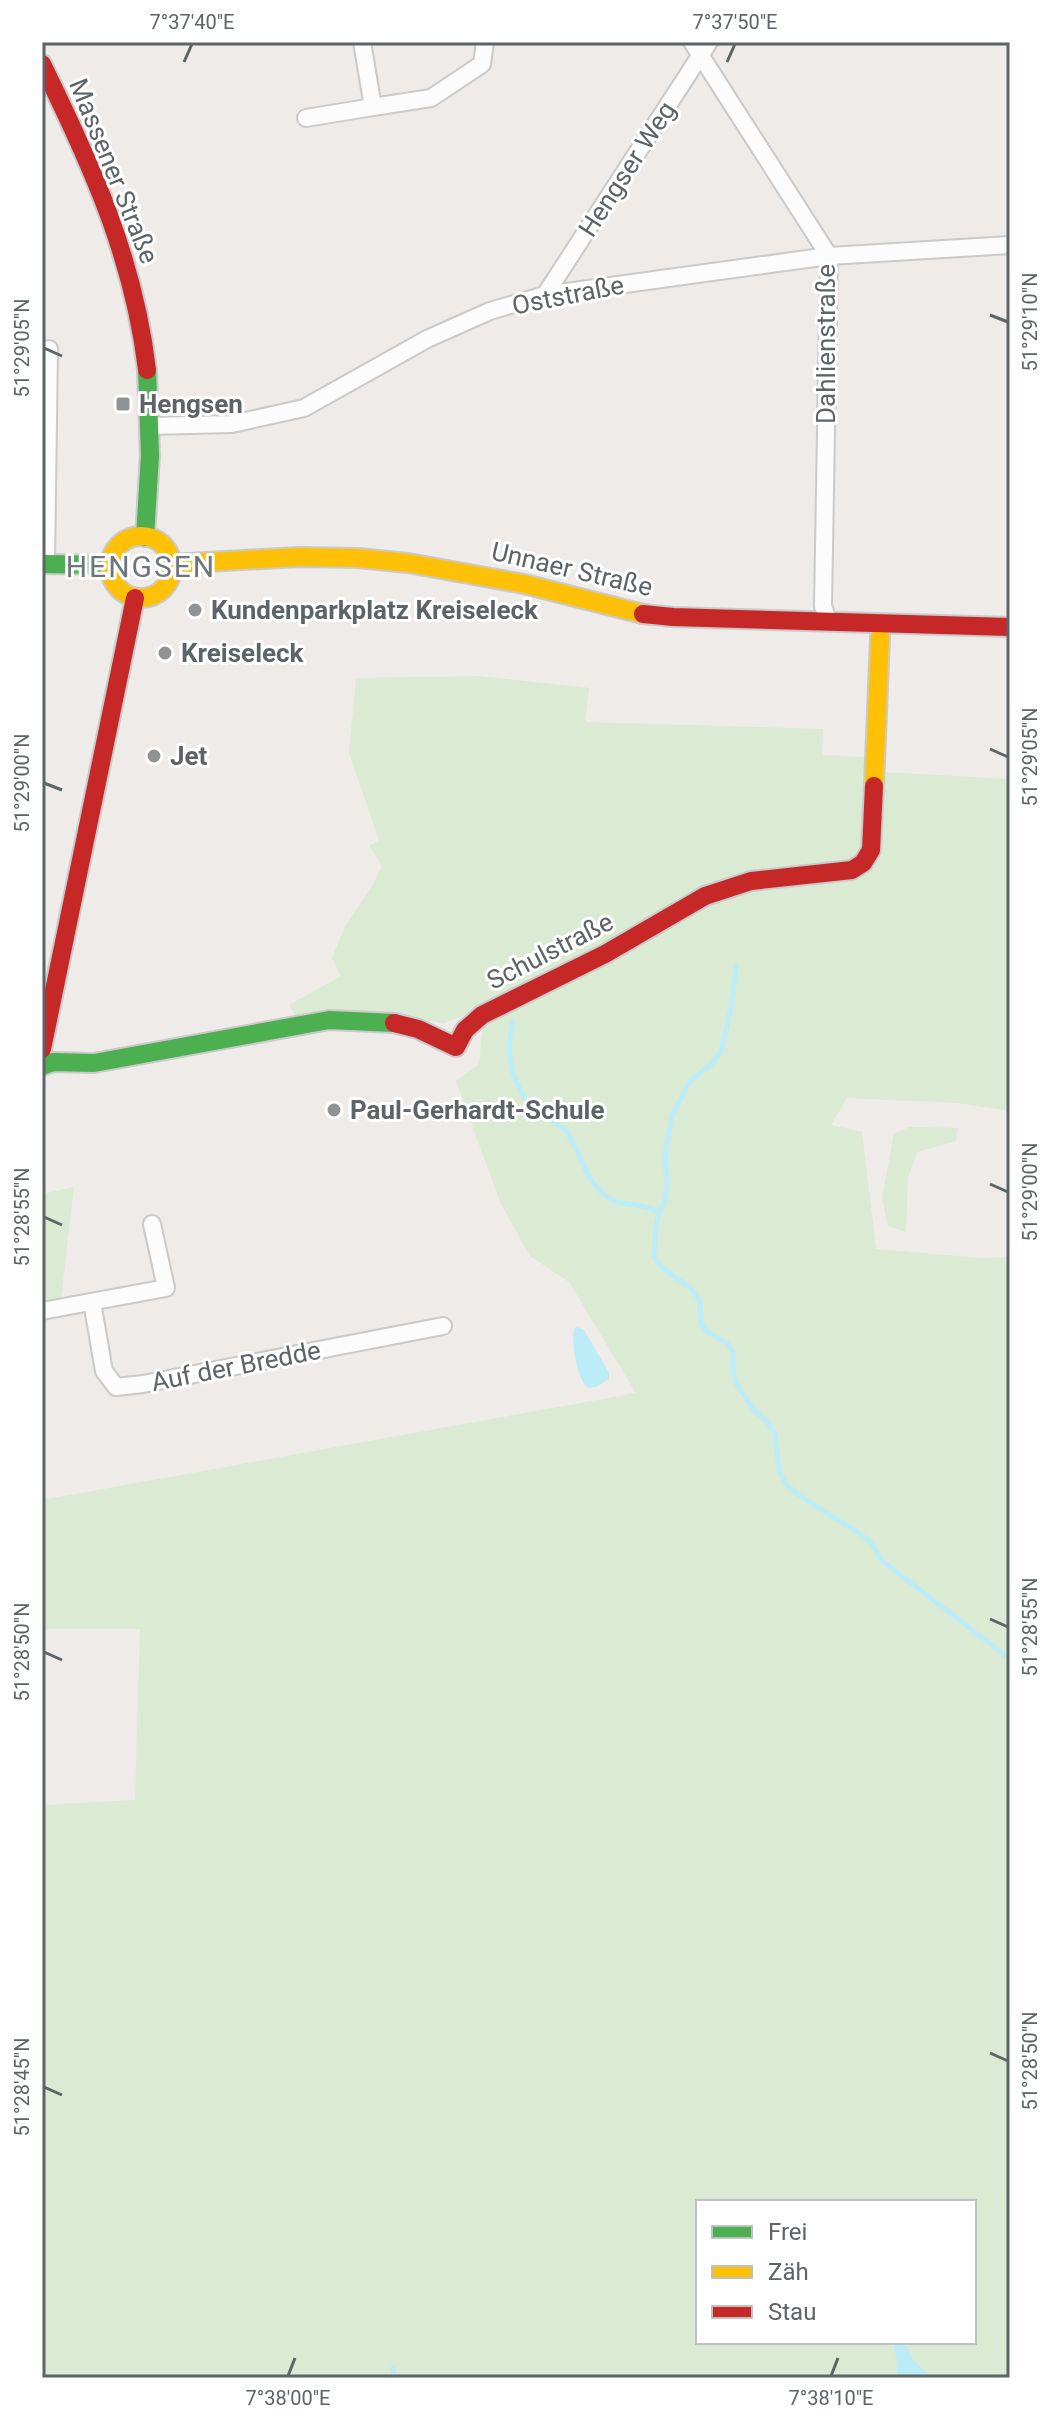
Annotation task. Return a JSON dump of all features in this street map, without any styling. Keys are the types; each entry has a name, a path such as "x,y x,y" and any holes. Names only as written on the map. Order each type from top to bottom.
{"main road":[{"name":"Massener Straße","path":"42,64 93,174 136,296 146,359 150,426 145,537"},
{"path":"135,537 145,537 162,545 171,564 169,580 164,588 149,597 135,598 120,591 110,575 110,565 118,547 135,537"},
{"name":"Unnaer Straße","path":"171,564 299,557 358,558 465,572 636,613 673,617 1010,627"},
{"path":"44,564 110,565"},
{"path":"42,1049 135,598"},
{"name":"Schulstraße","path":"42,1066 53,1062 94,1063 329,1020 404,1025 456,1047 465,1030 482,1015 605,954 705,896 751,881 852,870 863,863 871,850 880,637"}],"street":[{"path":"362,42 373,107"},
{"path":"306,118 431,98 482,64 485,42"},
{"name":"Dahlienstraße","path":"700,47 829,256 823,606 828,620"},
{"name":"Hengser Weg","path":"545,295 700,47"},
{"name":"Oststraße","path":"150,426 232,424 304,408 427,339 490,311 545,295 829,256 1010,245"},
{"path":"44,564 49,349"},
{"path":"42,1311 166,1288 152,1224"},
{"name":"Auf der Bredde","path":"92,1302 104,1371 116,1387 443,1326"}],"green space":[{"path":"477,676 589,688 585,722 823,729 822,755 866,757 880,772 1010,779 1010,1111 958,1103 847,1098 831,1125 862,1132 876,1249 981,1258 1010,1257 1010,2378 42,2378 42,1805 135,1800 140,1629 42,1629 42,1500 636,1393 569,1282 530,1256 501,1204 456,1081 479,1064 487,1019 478,1010 444,1023 296,1017 289,1005 341,976 332,958 345,927 382,866 369,846 379,840 349,753 356,678"},
{"path":"909,1127 958,1128 956,1141 917,1152 908,1178 906,1232 888,1226 882,1198 894,1134"},
{"path":"74,1187 61,1299 42,1300 42,1194"}],"water":[{"path":"574,1329 584,1330 609,1373 609,1379 596,1387 588,1388 578,1369 573,1343"},
{"path":"893,2344 905,2344 914,2361 932,2378 897,2378"}],"waterway":[{"path":"736,966 721,1051 712,1064 689,1082 672,1116 665,1156 667,1187 656,1224 654,1257 660,1266 690,1288 700,1300 701,1324 728,1344 733,1353 736,1383 775,1434 779,1471 786,1484 862,1535 872,1544 881,1560 1010,1659"},
{"path":"513,1022 510,1061 525,1097 543,1116 566,1131 600,1191 619,1202 659,1213"},
{"path":"393,2368 394,2378"}],"traffic: fast":[{"path":"145,537 150,455 147,370"},
{"path":"42,564 110,565"},
{"path":"42,1066 53,1062 94,1063 329,1020 394,1023"}],"traffic: slow":[{"path":"141,536 163,545 172,567 163,589 141,598 119,589 110,567 119,545 141,536"},
{"path":"171,564 299,557 408,563 524,584 643,614"},
{"path":"874,786 880,637"}],"traffic: jam":[{"path":"42,64 108,212 132,289 147,370"},
{"path":"42,1049 135,598"},
{"path":"643,614 1010,627"},
{"path":"394,1023 418,1029 456,1047 465,1030 482,1015 605,954 705,896 751,881 852,870 863,863 871,850 874,786"}],"place":[{"name":"Hengsen","path":"123,404"},
{"name":"Kundenparkplatz Kreiseleck","path":"195,610"},
{"name":"Kreiseleck","path":"165,653"},
{"name":"Jet","path":"154,756"},
{"name":"Paul-Gerhardt-Schule","path":"334,1110"}],"district":[{"name":"HENGSEN","path":"141,566"}]}
